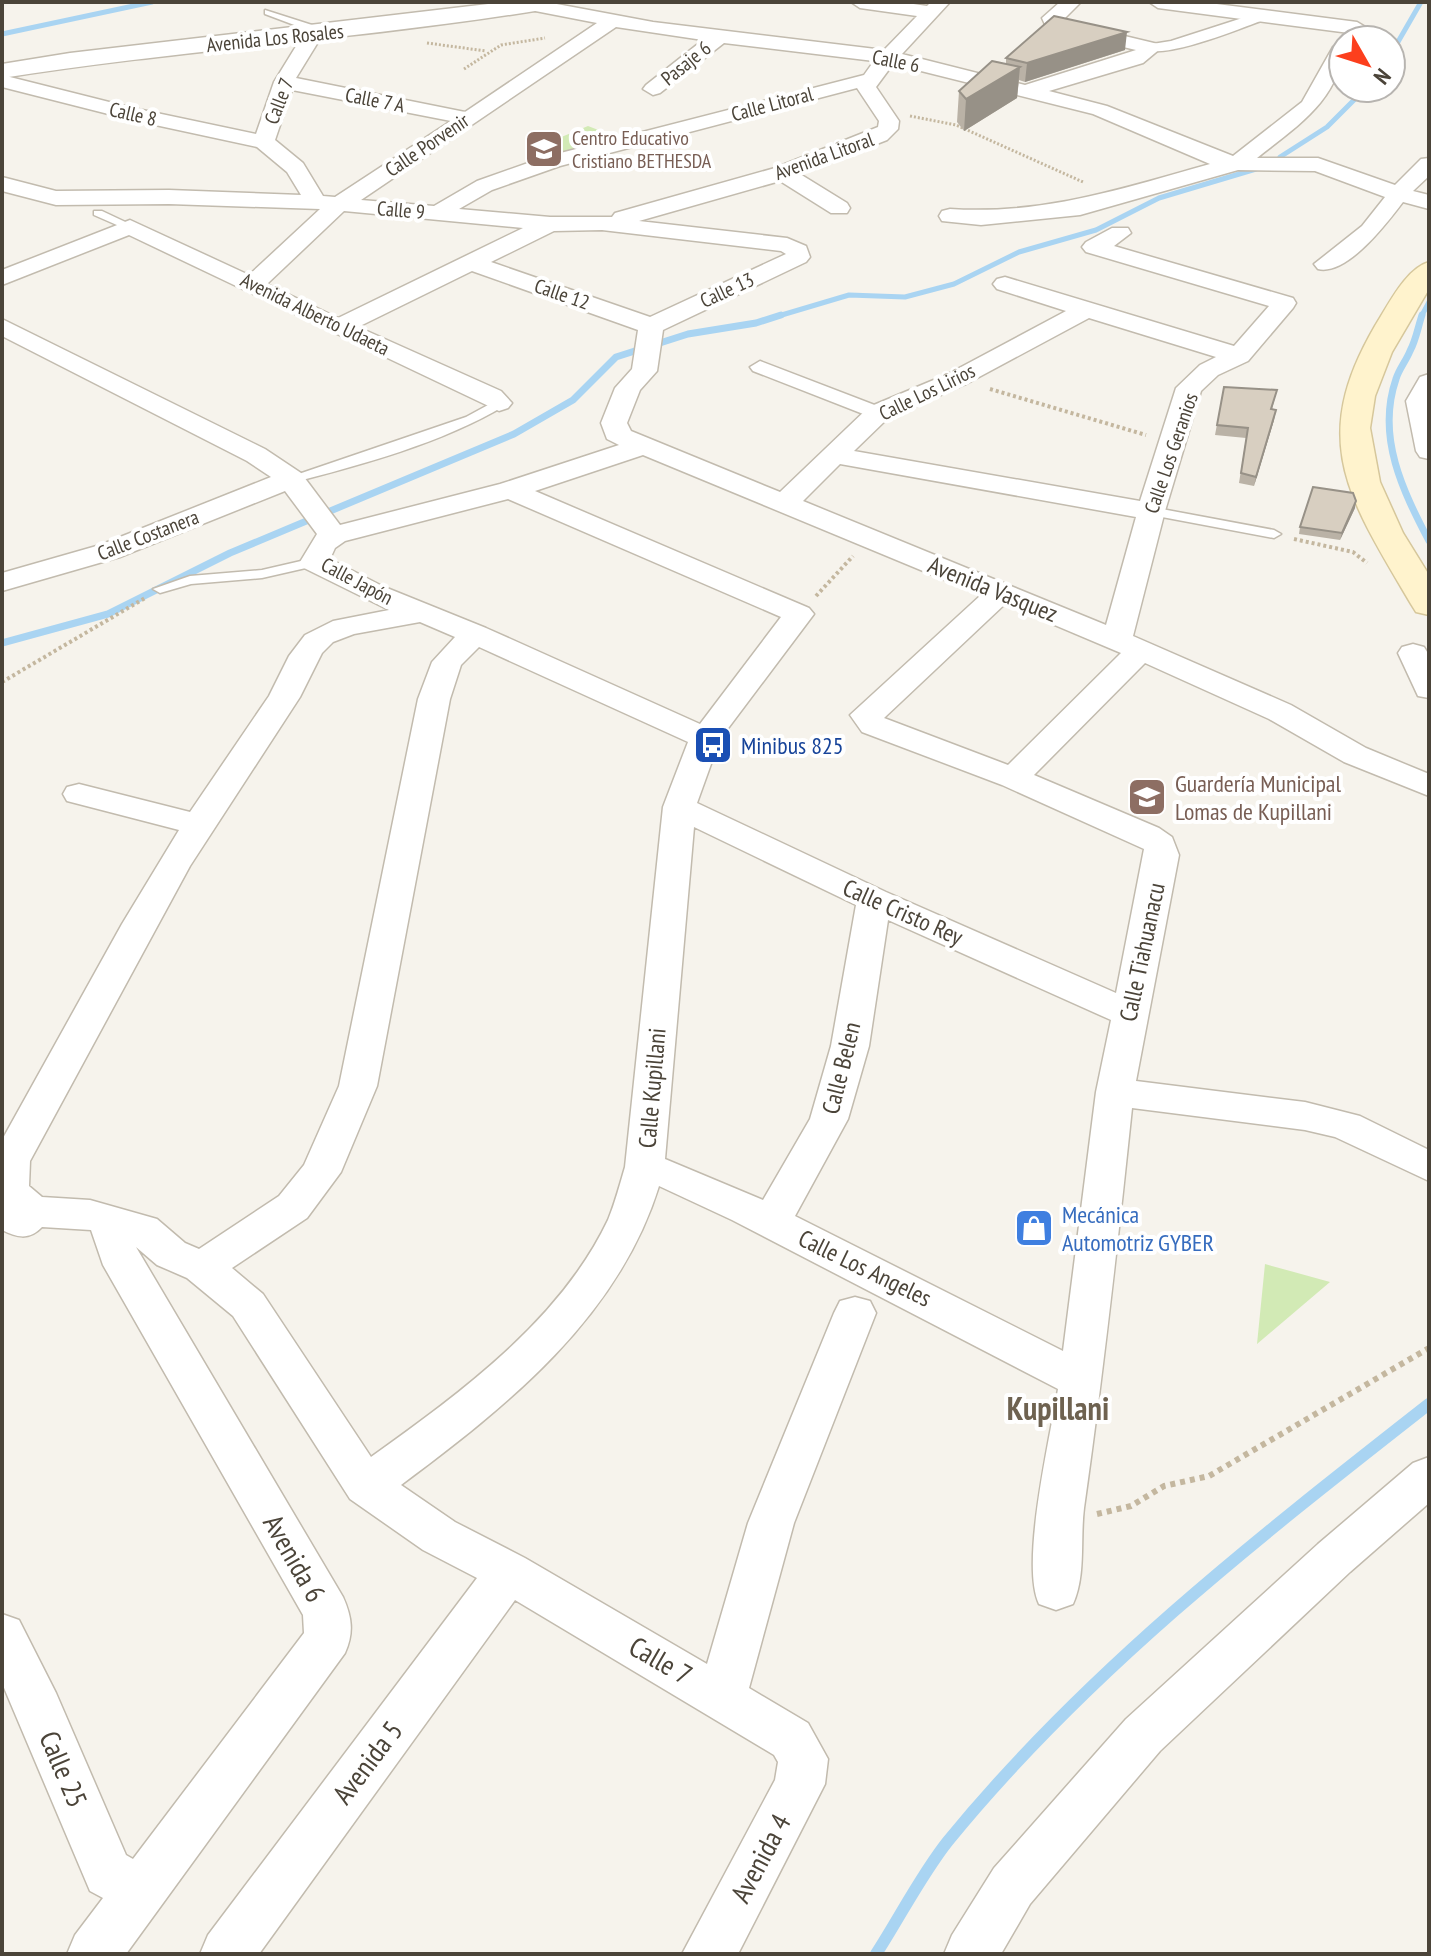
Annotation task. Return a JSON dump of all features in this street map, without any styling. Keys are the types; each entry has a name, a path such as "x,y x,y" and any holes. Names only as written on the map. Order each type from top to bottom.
{"main road":[{"path":"1429,271 1397,313 1376,354 1358,399 1354,443 1374,510 1429,604"}],"street":[{"path":"860,2 936,7"},
{"path":"1072,2 1052,18 1054,25 1151,48 1173,45 1261,16"},
{"path":"1158,2 1238,7 1261,16 1329,24"},
{"name":"Calle 6","path":"530,3 612,21 890,57 1100,110 1218,160 1243,164"},
{"name":"Avenida Los Rosales","path":"2,71 313,34 530,3"},
{"path":"871,79 936,7"},
{"name":"Calle Porvenir","path":"253,284 338,205 612,21"},
{"name":"Calle 7","path":"313,34 284,82 264,142 276,147 312,190 314,202"},
{"name":"Pasaje 6","path":"653,89 719,37"},
{"path":"1025,92 1136,59 1151,48"},
{"path":"1243,164 1311,105 1327,72"},
{"name":"Avenida Litoral","path":"602,223 783,173 880,136 888,129 889,121 866,87 871,79"},
{"name":"Calle Litoral","path":"443,209 481,186 579,155 871,79"},
{"name":"Calle 8","path":"2,81 132,114 264,142"},
{"name":"Calle 7 A","path":"284,82 466,118"},
{"path":"950,216 1034,215 1080,208 1243,164 1318,164 1398,194 1429,202"},
{"path":"1326,264 1370,231 1398,194 1429,164"},
{"path":"783,173 839,208"},
{"name":"Calle 9","path":"2,184 56,198 169,197 443,209 550,224 602,223 787,245 798,251"},
{"path":"338,327 550,224"},
{"path":"2,278 130,227"},
{"name":"Avenida Alberto Udaeta","path":"130,227 338,327 492,396 499,403"},
{"name":"Calle Los Geranios","path":"1120,233 1094,247 1284,303 1239,356 1209,370 1189,388 1151,511 1128,646"},
{"name":"Calle 13","path":"651,326 798,257 798,251"},
{"name":"Calle 12","path":"472,263 651,326"},
{"path":"1005,284 1239,356"},
{"name":"Calle Los Lirios","path":"785,503 878,413 957,379 1089,308"},
{"name":"Calle Japón","path":"2,326 256,455 293,483 328,529 314,562 705,738"},
{"name":"Avenida Vasquez","path":"651,326 644,371 628,388 614,423 616,433 1128,646 1280,712 1355,755 1429,786"},
{"path":"760,367 878,413"},
{"path":"1429,382 1419,401 1429,451"},
{"path":"328,529 510,490 646,445"},
{"path":"834,455 1151,511"},
{"name":"Calle Costanera","path":"7,573 110,551 293,483"},
{"path":"510,490 799,614"},
{"name":"Calle Tiahuanacu","path":"1001,592 866,715 873,725 917,744 1013,778 1147,835 1160,844 1162,855 1128,1013 1115,1092 1081,1381 1060,1519 1056,1590"},
{"path":"18,1214 7,1182 10,1161 199,825 261,726 286,694 310,646 324,635 349,627 422,613"},
{"name":"Calle Kupillani","path":"366,1486 481,1399 543,1339 597,1277 637,1202 645,1167 679,807 705,738 799,614"},
{"path":"202,1267 293,1207 321,1172 341,1131 358,1086 434,699 447,662 475,634"},
{"path":"1013,778 1128,646"},
{"path":"1413,653 1429,689"},
{"path":"79,794 199,825"},
{"name":"Calle Cristo Rey","path":"679,807 874,900 1128,1013"},
{"name":"Calle Belen","path":"771,1222 829,1119 850,1046 874,900"},
{"path":"1115,1092 1333,1122 1429,1167"},
{"name":"Calle Los Angeles","path":"645,1167 672,1175 771,1222 950,1310 1081,1381"},
{"path":"18,1214 90,1215 143,1230 171,1254 202,1267 248,1305 366,1486"},
{"path":"2,1238 18,1214"},
{"name":"Avenida 6","path":"94,1954 139,1889 328,1638 326,1612 117,1254 109,1221"},
{"path":"722,1696 771,1523 855,1313"},
{"path":"971,1954 1012,1886 1143,1735 1334,1558 1429,1476"},
{"name":"Calle 7","path":"366,1486 439,1536 509,1572 791,1739 803,1759"},
{"name":"Avenida 5","path":"227,1954 509,1572"},
{"name":"Calle 25","path":"2,1635 32,1693 108,1873 139,1889"},
{"name":"Avenida 4","path":"709,1954 800,1784 803,1759"}],"lane":[{"path":"268,12 309,27 313,34"},
{"path":"98,213 130,227"},
{"path":"293,483 471,420 499,403"},
{"path":"1151,511 1274,534"},
{"path":"160,589 190,580 262,574 314,562"}],"path":[{"path":"464,69 489,49 521,40 545,38 582,44"},
{"path":"881,111 956,125 1117,198"},
{"path":"957,379 1173,443"},
{"path":"1274,534 1353,552 1376,569"},
{"path":"799,614 869,540"},
{"path":"2,682 160,589"},
{"path":"1060,1519 1131,1506 1164,1486 1209,1476 1429,1348"}],"green space":[{"path":"588,126 619,138 573,157 542,145"},
{"path":"1265,1264 1330,1282 1257,1344"}],"building":[{"path":"1054,16 1127,32 1027,63 1006,58"},
{"path":"992,61 1020,67 966,99 959,91"},
{"path":"1224,387 1277,390 1271,409 1276,410 1256,477 1241,473 1248,428 1217,425"},
{"path":"1313,487 1353,493 1356,501 1342,533 1300,527"}],"waterway":[{"path":"2,34 152,2"},
{"path":"1407,26 1421,2"},
{"path":"1280,157 1327,127 1350,104"},
{"path":"775,317 849,295 905,297 954,284 1019,252 1096,230 1159,198 1256,169"},
{"path":"1422,315 1429,302"},
{"path":"2,643 108,614 230,553 514,434 573,400 616,357 688,334 756,323 781,315"},
{"path":"1422,315 1412,347 1396,379 1389,422 1395,463 1429,541"},
{"path":"876,1954 948,1841 1057,1720 1176,1609 1429,1404"}],"place":[{"name":"Centro Educativo Cristiano BETHESDA","path":"544,149"},
{"name":"Minibus 825","path":"713,745"},
{"name":"Guardería Municipal Lomas de Kupillani","path":"1147,797"},
{"name":"Mecánica Automotriz GYBER","path":"1034,1228"}],"district":[{"name":"Kupillani","path":"1058,1408"}]}
